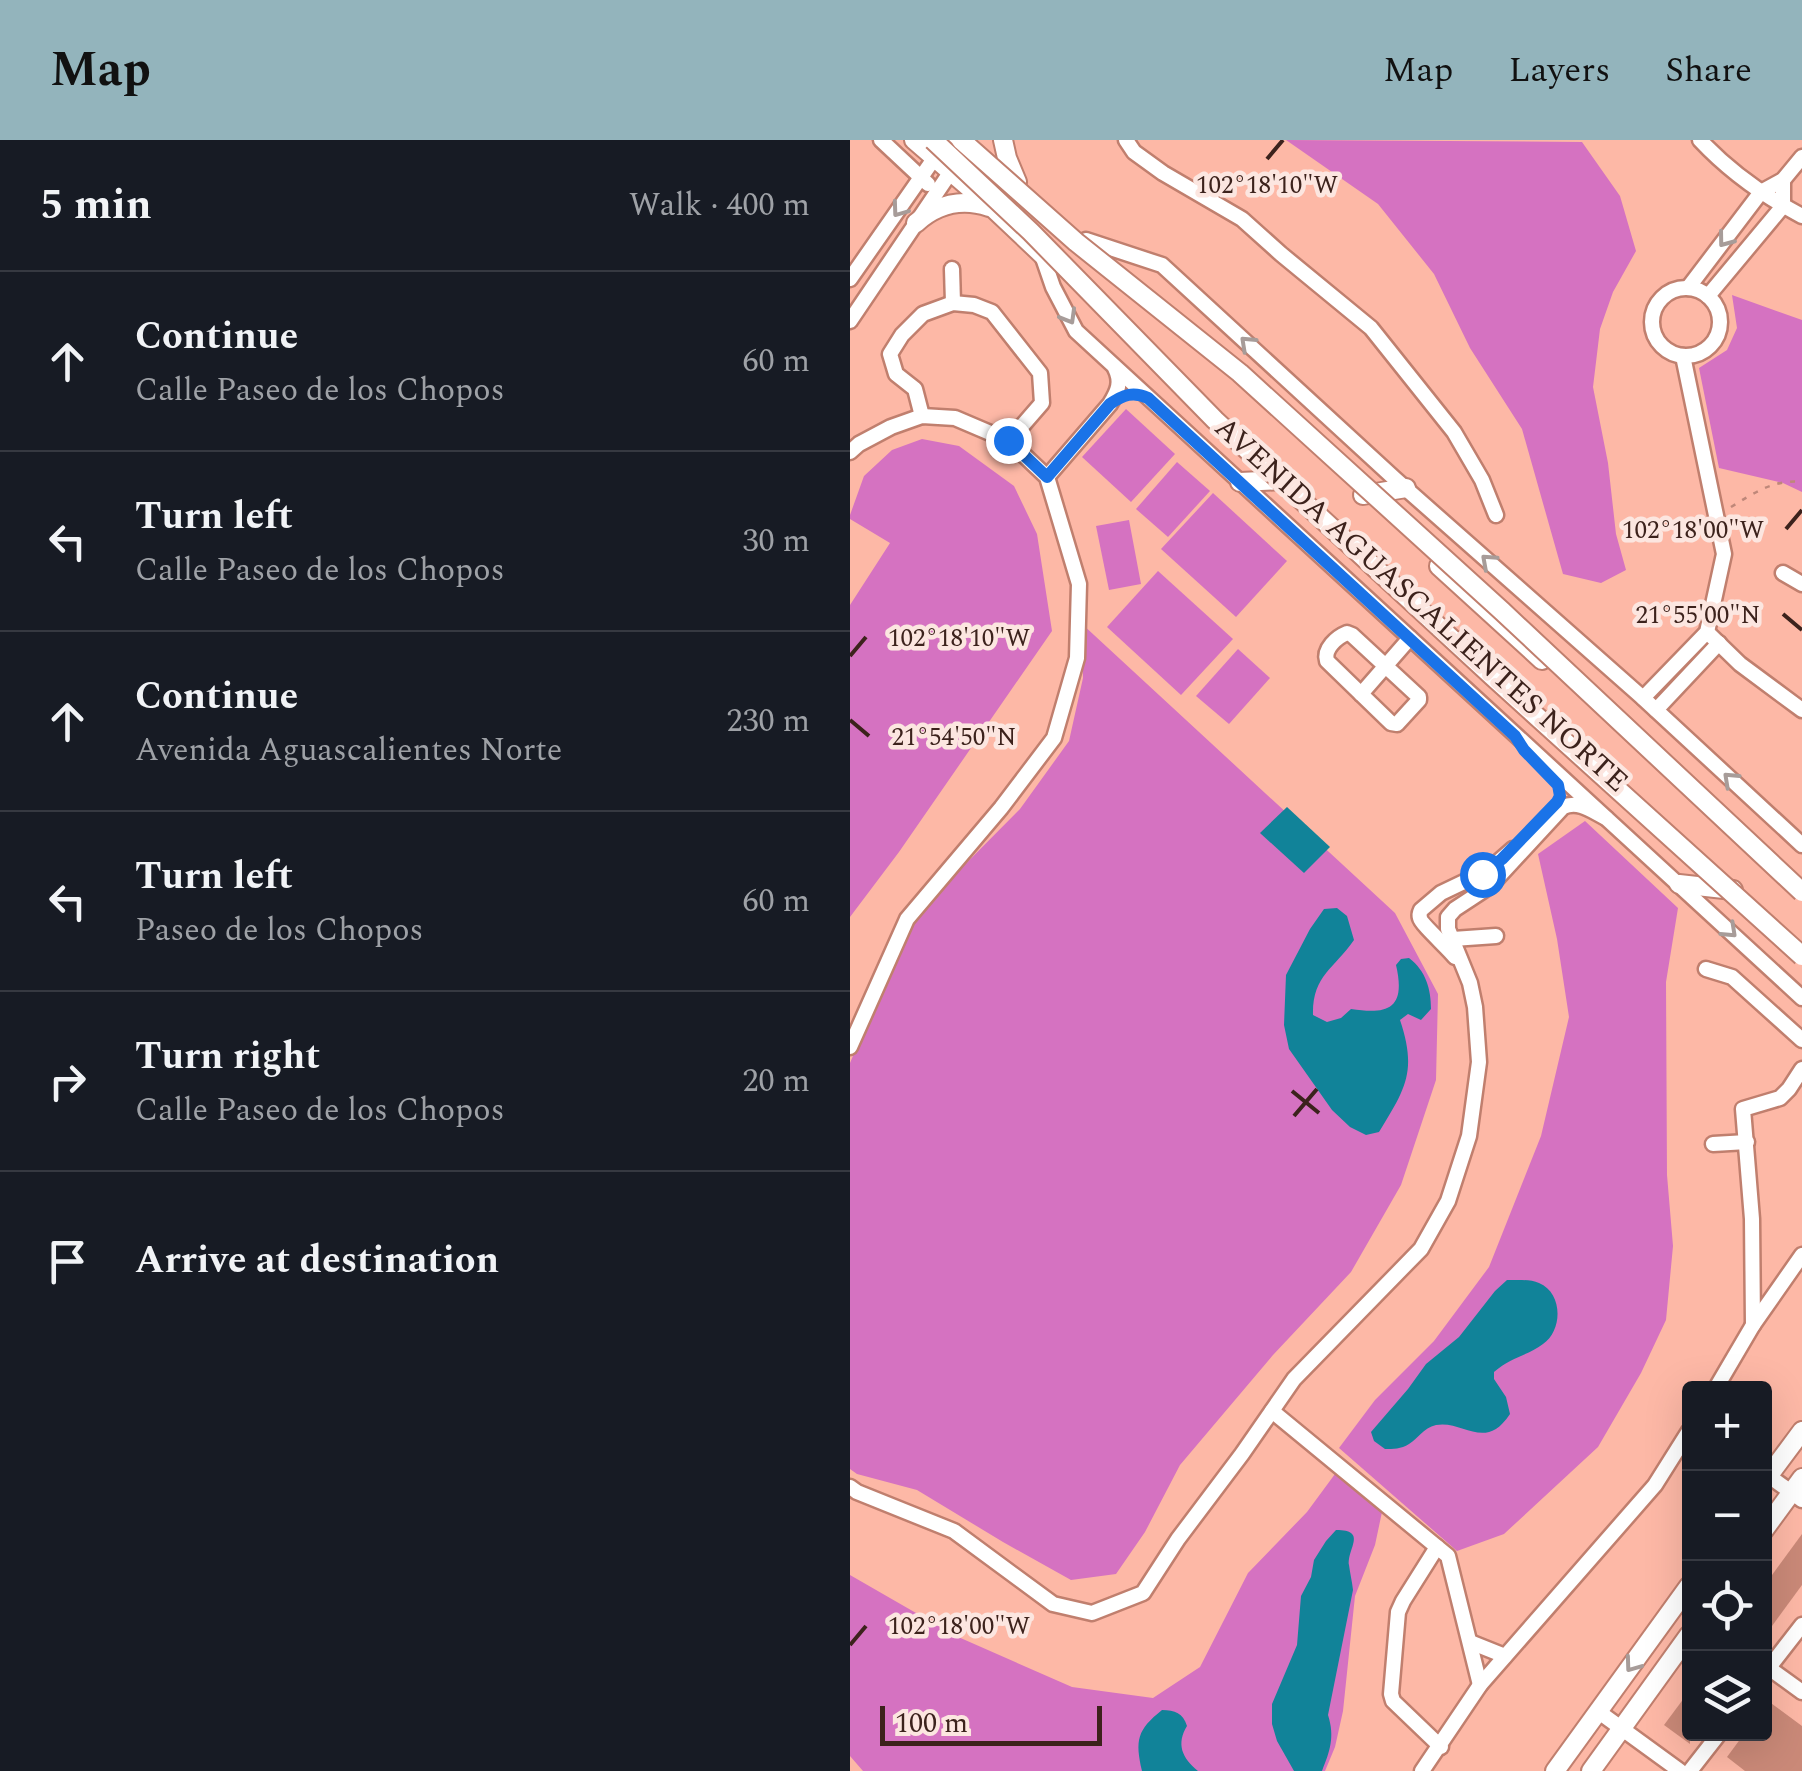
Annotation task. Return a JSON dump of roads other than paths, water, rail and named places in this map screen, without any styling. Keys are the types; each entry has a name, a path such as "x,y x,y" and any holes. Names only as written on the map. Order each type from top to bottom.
{"main road":[{"name":"AVENIDA AGUASCALIENTES NORTE","path":"914,140 934,150 950,172 1737,890 1802,954"},
{"path":"962,140 1076,242 1268,398 1488,598 1802,896"},
{"name":"AVENIDA AGUASCALIENTES NORTE","path":"973,140 1802,896"},
{"path":"1004,140 1017,182"},
{"path":"934,150 1031,232 1216,420 1492,676 1802,954"},
{"path":"916,224 932,211 952,204 973,203 994,209"},
{"path":"1240,482 1284,480"},
{"path":"1362,495 1406,488"},
{"path":"1679,884 1737,890"},
{"path":"1772,1472 1802,1431"},
{"path":"1772,1521 1799,1490"},
{"path":"1556,1771 1682,1597"},
{"path":"1591,1771 1682,1646"}],"street":[{"path":"881,140 938,192"},
{"path":"850,280 922,179 934,150 947,140"},
{"path":"850,321 973,140"},
{"path":"1126,140 1134,152 1163,172 1242,219 1372,328 1454,432 1482,480 1496,515"},
{"path":"1700,140 1761,192 1802,216"},
{"path":"1688,288 1761,192 1783,180 1802,157"},
{"path":"1708,296 1783,206 1783,180"},
{"name":"AVENIDA AGUASCALIENTES NORTE","path":"1086,240 1162,265 1802,844"},
{"name":"AVENIDA AGUASCALIENTES NORTE","path":"1042,256 1076,331 1802,998"},
{"path":"952,269 953,303"},
{"path":"1688,288 1708,296 1721,321 1710,347 1683,356 1660,344 1652,319 1664,296 1675,289 1688,288"},
{"path":"922,416 915,389 896,374 890,354 923,314 953,303 974,305 992,312 1040,374 1042,404 1008,440"},
{"path":"1656,710 1713,638 1724,554 1683,356"},
{"path":"1047,477 1110,404 1119,385 1114,367"},
{"path":"1110,404 1129,394 1148,398"},
{"path":"850,452 858,444 922,416 954,418 1008,440 1047,477 1080,584 1078,658 1054,738 1002,808 907,918 850,1046"},
{"path":"1782,573 1802,584"},
{"path":"1346,633 1418,694 1419,700 1394,724 1361,694 1327,660 1327,650 1346,633"},
{"path":"1361,694 1410,638"},
{"path":"1643,698 1713,638"},
{"path":"1713,638 1740,664 1802,710"},
{"path":"1465,969 1422,924 1420,910 1441,893 1496,865 1560,796 1556,782 1515,736"},
{"path":"850,1487 954,1531 1053,1604 1092,1613 1143,1594 1178,1538 1294,1378 1421,1249 1448,1202 1469,1136 1478,1062 1475,1007 1447,925 1451,912 1490,886 1563,807 1575,804 1606,818"},
{"path":"1453,939 1496,936"},
{"path":"1706,969 1732,977 1802,1040"},
{"path":"1753,1325 1752,1220 1743,1108 1780,1098 1802,1069"},
{"path":"1713,1144 1746,1142"},
{"path":"1720,1381 1802,1255"},
{"path":"1272,1411 1448,1556 1480,1685"},
{"path":"1422,1771 1480,1685 1654,1485 1682,1443"},
{"path":"1772,1481 1799,1490"},
{"path":"1437,1547 1398,1612 1391,1694 1392,1701 1441,1747"},
{"path":"1772,1664 1802,1625"},
{"path":"1470,1642 1505,1656"},
{"path":"1772,1674 1802,1692"},
{"path":"1599,1712 1680,1771"},
{"path":"1690,1771 1714,1741"}],"water":[{"path":"1287,807 1330,847 1304,873 1260,833"},
{"path":"1337,908 1347,916 1354,940 1320,982 1313,1015 1327,1022 1341,1018 1351,1009 1375,1011 1392,1005 1399,991 1396,965 1401,959 1409,958 1420,969 1430,994 1431,1009 1421,1020 1408,1014 1400,1020 1408,1053 1406,1079 1379,1132 1366,1135 1350,1127 1332,1110 1289,1049 1284,1025 1286,975 1324,909"},
{"path":"1507,1280 1532,1281 1547,1288 1556,1303 1557,1321 1543,1344 1494,1372 1510,1414 1501,1425 1483,1433 1436,1425 1397,1448 1385,1449 1374,1441 1371,1432 1426,1364 1459,1337"},
{"path":"1336,1530 1354,1537 1349,1559 1353,1590 1328,1715 1331,1744 1322,1771 1294,1771 1277,1741 1272,1704 1297,1645 1301,1596 1314,1560"},
{"path":"1162,1710 1183,1718 1187,1726 1182,1750 1198,1771 1142,1771 1140,1736"}]}
